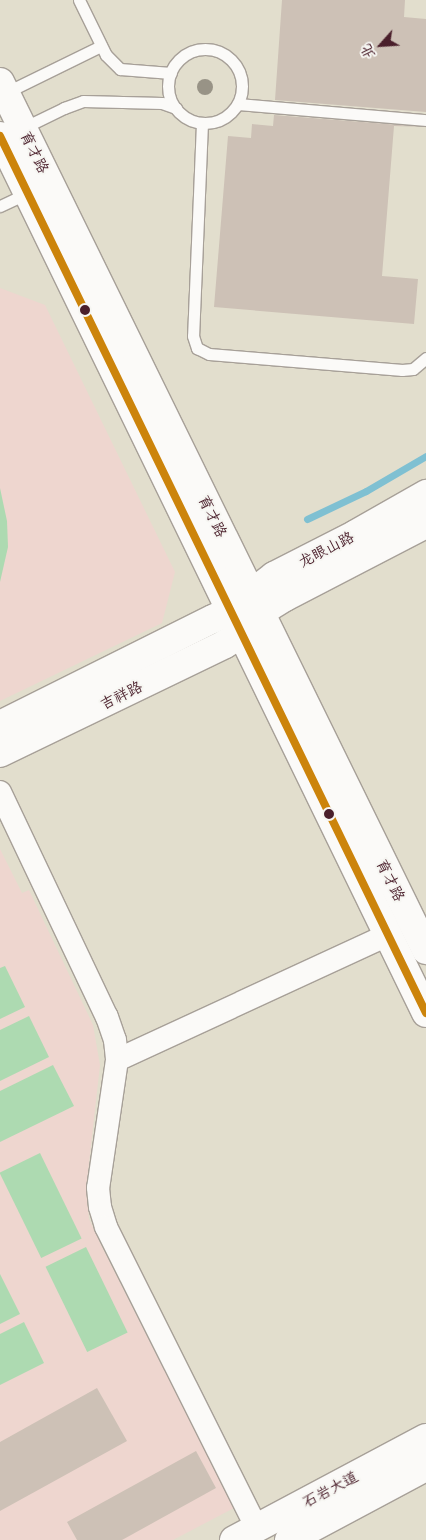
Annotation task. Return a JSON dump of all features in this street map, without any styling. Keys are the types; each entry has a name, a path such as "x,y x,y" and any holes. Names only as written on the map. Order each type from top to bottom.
{"street":[{"name":"育才路","path":"3,87 12,132 28,193 246,613 426,950"},
{"name":"育才路","path":"12,132 246,613 388,935 426,1013"},
{"name":"龙眼山路","path":"246,613 274,576 356,534 426,494"},
{"name":"龙眼山路","path":"246,613 285,597 426,524"},
{"name":"吉祥路","path":"0,725 246,613"},
{"name":"吉祥路","path":"0,753 191,661 246,613"},
{"path":"0,792 107,1017 115,1040 117,1060 98,1188 100,1207 106,1227 245,1534"},
{"path":"117,1060 388,935"},
{"name":"石岩大道","path":"245,1534 426,1438"},
{"name":"石岩大道","path":"289,1540 426,1467"}],"lane":[{"path":"79,0 106,55 120,69 171,73"},
{"path":"3,87 101,46"},
{"path":"209,49 231,59 240,75 242,92 238,104 231,113 220,120 202,123 185,117 176,108 170,97 168,85 171,73 177,62 186,55 209,49"},
{"path":"12,132 64,108 83,102 162,103 176,108"},
{"path":"238,104 426,120"},
{"path":"202,123 193,336 197,348 209,354 402,370 413,369 426,358"},
{"path":"0,206 28,193"}],"shaded area":[{"path":"0,288 45,305 175,572 162,623 0,701"},
{"path":"0,849 22,893 29,890 93,1025 100,1065 86,1190 89,1219 234,1508 173,1540 0,1540"}],"green space":[{"path":"0,488 7,521 8,547 0,582"},
{"path":"5,966 25,1007 0,1019 0,968"},
{"path":"29,1016 49,1057 0,1081 0,1030"},
{"path":"53,1065 74,1106 0,1142 0,1091"},
{"path":"40,1153 82,1238 41,1258 0,1174"},
{"path":"86,1247 128,1332 87,1352 46,1267"},
{"path":"0,1274 20,1314 0,1324"},
{"path":"24,1322 44,1363 0,1385 0,1334"}],"building":[{"path":"282,0 405,0 404,17 426,19 426,112 275,100"},
{"path":"274,115 426,127 394,126 382,276 418,279 414,324 214,307 228,136 251,138 252,124 273,126"},
{"path":"97,1388 127,1441 0,1511 0,1442"},
{"path":"196,1451 216,1488 122,1540 77,1540 67,1522"}],"waterway":[{"path":"307,519 366,491 426,456"}],"transit line":[{"path":"0,136 426,1013"}]}
